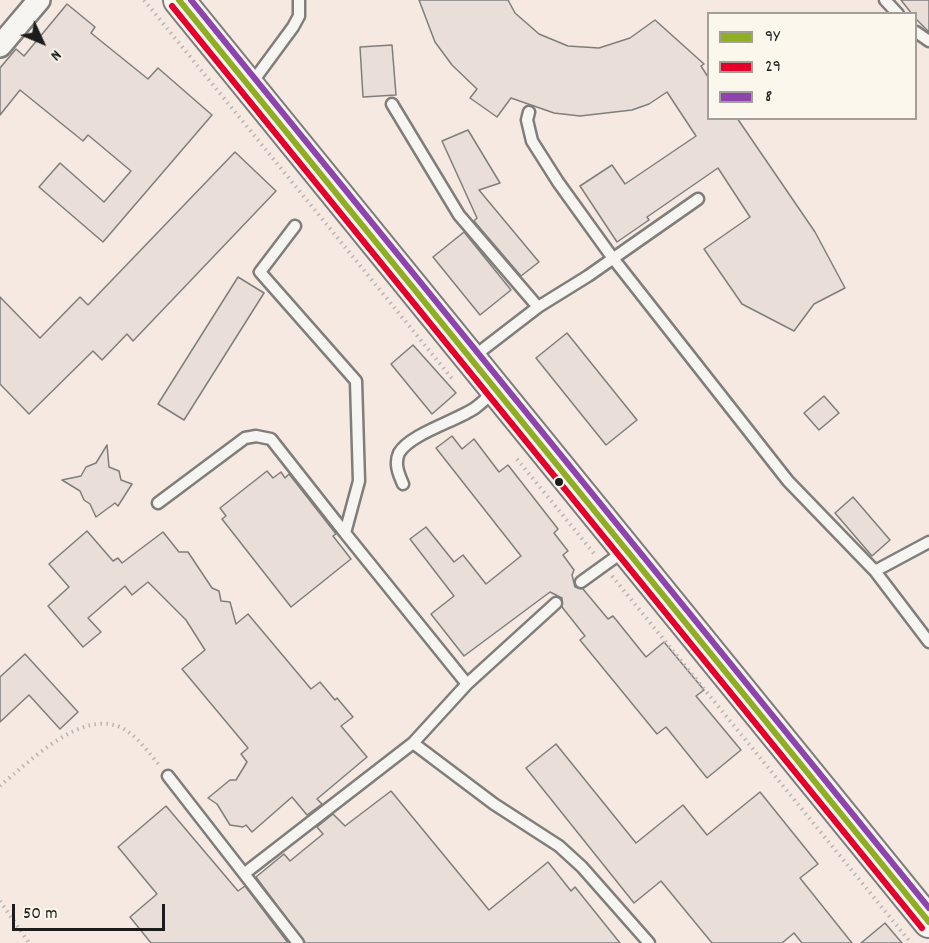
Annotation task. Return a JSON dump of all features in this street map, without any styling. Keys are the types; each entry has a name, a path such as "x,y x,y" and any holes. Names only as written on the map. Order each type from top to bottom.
{"main road":[{"path":"179,0 471,358 486,399 615,557 929,922"}],"street":[{"path":"0,46 39,0"}],"lane":[{"path":"249,87 293,27 299,16 299,0"},
{"path":"885,0 896,12"},
{"path":"392,104 459,215 538,307"},
{"path":"530,112 527,120 532,141 558,182 612,257 788,481 924,623 929,642"},
{"path":"471,358 538,307 588,276 612,257 698,199"},
{"path":"295,226 260,273 356,381 359,481 345,533"},
{"path":"403,484 397,462 399,454 407,444 486,399"},
{"path":"158,503 245,438 264,436 271,439 467,684"},
{"path":"875,571 929,542"},
{"path":"581,582 615,557"},
{"path":"245,873 413,743 467,684 556,603"},
{"path":"413,743 494,804 559,846 582,867 648,943"},
{"path":"168,776 298,943"}],"path":[{"path":"144,0 486,399"},
{"path":"513,454 615,557 911,943"},
{"path":"0,786 70,733 87,725 100,724 122,728 133,735 168,776"},
{"path":"0,901 29,943"}],"shaded area":[{"path":"0,0 929,0 929,943 0,943"}],"building":[{"path":"419,0 508,0 515,13 539,34 568,46 599,48 630,38 655,20 704,64 701,66 707,75 707,120 738,120 815,232 845,288 814,304 794,331 742,304 704,249 750,217 718,168 647,217 649,220 617,242 580,186 612,165 625,184 696,136 667,92 649,104 632,110 580,116 554,113 511,98 497,117 470,98 477,89 452,65 435,42"},
{"path":"901,0 929,0 929,32 917,20 917,12 910,12"},
{"path":"67,4 95,27 91,33 148,79 158,68 212,115 103,242 39,187 60,163 104,202 131,171 88,135 83,141 20,90 0,115 0,68 16,49 24,56"},
{"path":"392,45 396,95 363,97 360,47"},
{"path":"468,130 500,183 479,190 539,262 521,276 474,221 477,218 442,141"},
{"path":"235,152 276,191 133,341 127,334 102,360 93,351 29,414 0,384 0,297 40,338 80,297 88,305"},
{"path":"464,232 511,290 480,315 433,257"},
{"path":"238,277 264,293 184,420 158,404"},
{"path":"567,333 637,420 606,445 536,358"},
{"path":"413,345 456,393 432,414 391,364"},
{"path":"824,396 839,413 819,430 804,413"},
{"path":"452,436 462,449 474,439 499,472 508,465 558,529 554,533 568,551 563,555 574,570 572,575 575,587 583,589 608,619 613,616 646,657 664,642 704,690 696,696 741,750 707,778 666,727 657,734 580,640 585,636 562,607 562,598 550,592 464,656 431,614 454,596 410,539 426,527 454,562 463,555 486,584 521,556 436,448"},
{"path":"107,445 109,467 119,471 121,480 132,484 118,506 115,503 96,517 80,491 62,480 81,476 86,467 96,463"},
{"path":"267,471 273,478 281,472 285,478 289,474 336,534 333,536 351,559 291,607 222,519 226,516 220,508"},
{"path":"853,497 890,540 872,556 835,513"},
{"path":"87,531 113,561 118,558 122,563 163,532 179,552 188,552 212,588 219,591 221,601 230,602 236,624 248,614 311,689 320,682 335,700 337,698 353,717 341,726 367,757 317,799 322,804 307,815 292,797 252,832 246,825 243,827 230,825 217,804 208,798 230,780 236,780 247,762 241,754 248,748 182,669 205,650 186,620 148,582 132,595 125,586 88,618 101,632 83,647 48,606 69,587 49,564"},
{"path":"25,654 78,712 60,729 29,695 0,722 0,677"},
{"path":"556,744 636,843 683,805 707,835 760,792 818,864 800,878 852,943 802,943 794,933 782,943 712,943 661,881 634,903 526,768"},
{"path":"391,791 489,910 548,862 571,891 575,887 620,943 305,943 256,877 284,854 290,861 323,834 317,827 333,814 345,826"},
{"path":"166,806 238,891 245,886 288,943 151,943 130,917 157,894 118,847"},
{"path":"885,923 902,943 861,943"}],"transit line":[{"name":"9Y","path":"179,0 929,922"},
{"name":"8","path":"191,0 929,908"},
{"name":"29","path":"172,6 922,928"}]}
